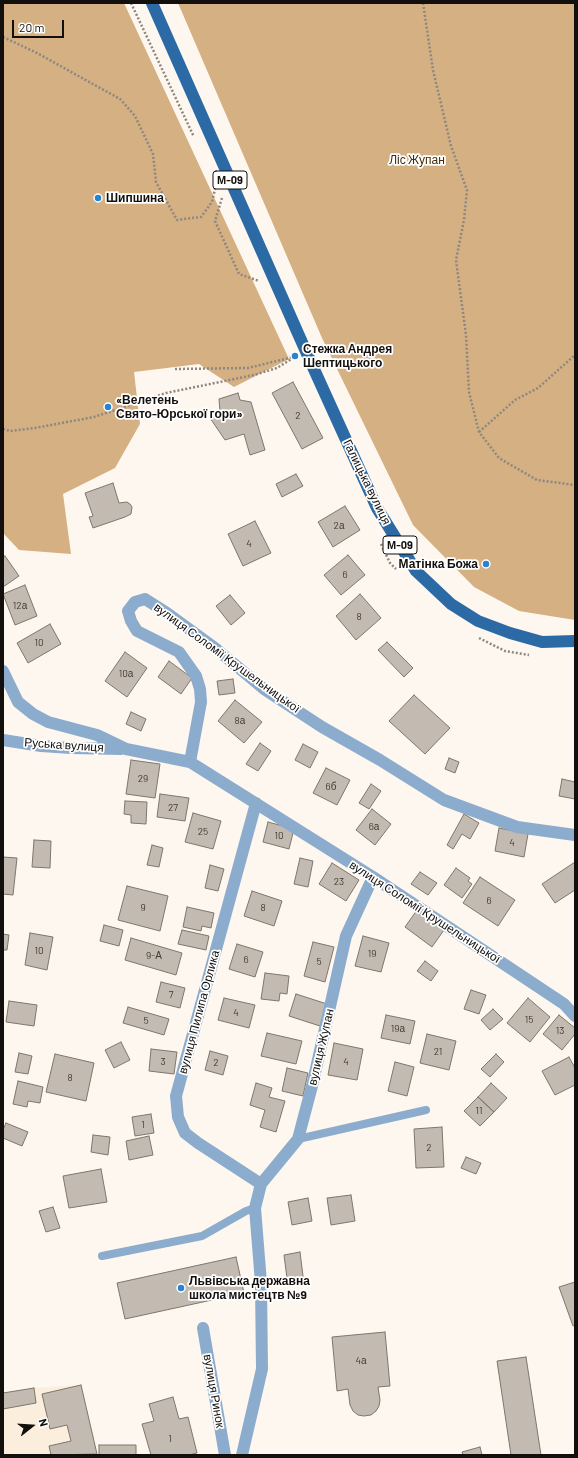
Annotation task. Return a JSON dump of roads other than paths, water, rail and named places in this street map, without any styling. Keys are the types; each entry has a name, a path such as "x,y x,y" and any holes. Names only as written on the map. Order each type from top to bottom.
{"main road":[{"name":"Галицька вулиця","path":"152,3 308,356 378,508 416,572 451,604 478,621 510,633 542,642 575,641"}],"street":[{"name":"вулиця Соломії Крушельницької","path":"190,762 201,702 200,689 196,676 179,652 137,630 131,621 128,611 135,602 145,599 173,617 264,689 322,727 380,760 444,800 517,827 575,835"},
{"name":"вулиця Соломії Крушельницької","path":"3,671 18,702 33,714 48,722 97,736 126,749 190,762 372,877 564,1004 575,1016"},
{"name":"Руська вулиця","path":"3,740 41,746 126,749"},
{"name":"вулиця Пилипа Орлика","path":"256,803 176,1096 178,1117 185,1133 261,1184"},
{"name":"вулиця Жупан","path":"242,1455 262,1369 261,1283 255,1208 261,1184 298,1139 312,1086 346,936 372,877"},
{"name":"вулиця Ринок","path":"203,1328 225,1455"}],"lane":[{"path":"298,1139 426,1110"},
{"path":"102,1256 202,1236 246,1211 255,1208"}],"place":[{"name":"Шипшина","path":"98,198"},
{"name":"Стежка Андрея Шептицького","path":"295,356"},
{"name":"«Велетень Свято-Юрської гори»","path":"108,407"},
{"name":"Матінка Божа","path":"486,564"},
{"name":"Львівська державна школа мистецтв №9","path":"181,1288"}],"park label":[{"name":"Ліс Жупан","path":"417,160"}]}
